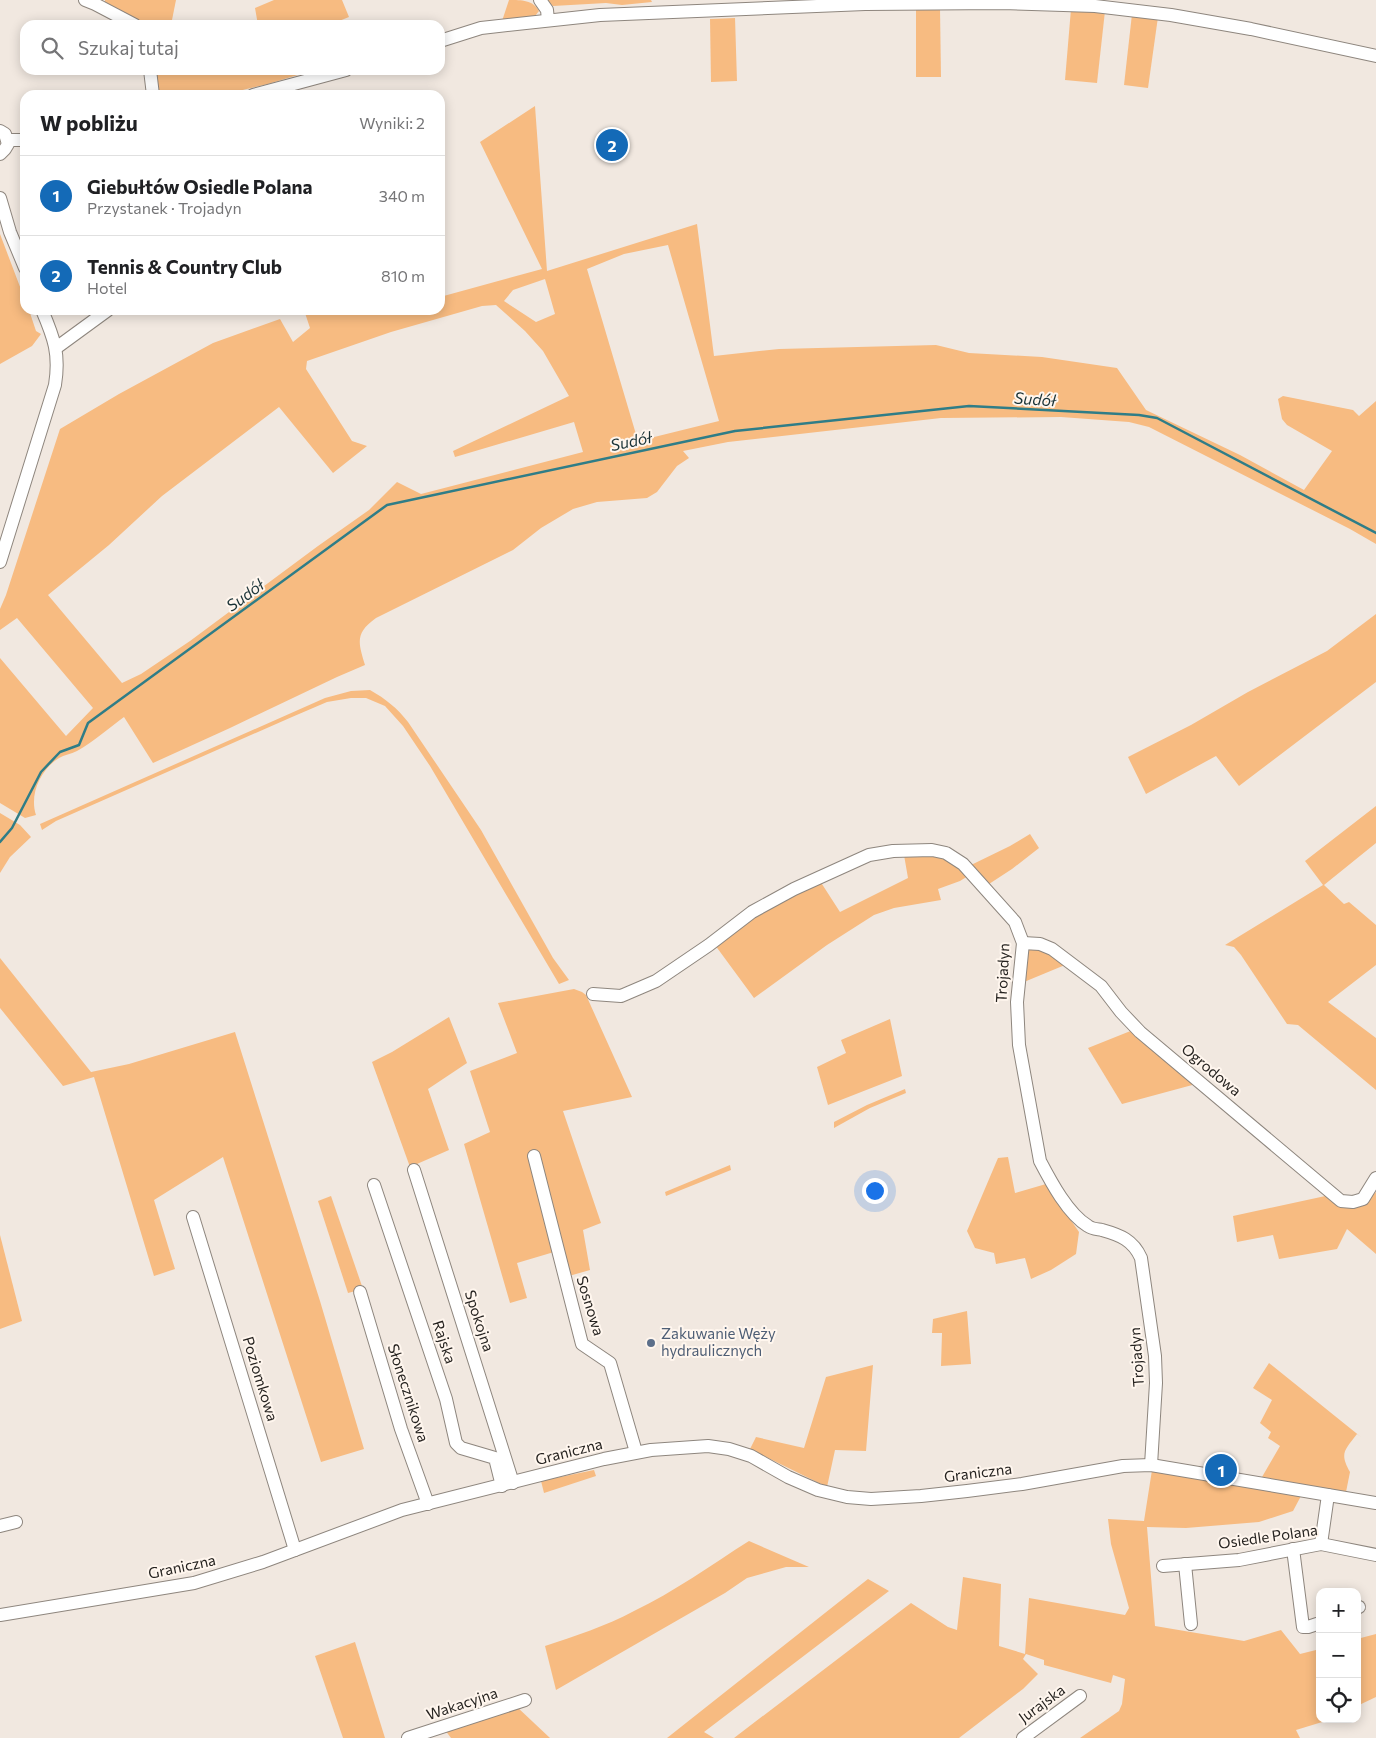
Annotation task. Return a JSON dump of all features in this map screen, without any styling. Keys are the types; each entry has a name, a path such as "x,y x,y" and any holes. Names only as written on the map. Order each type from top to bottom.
{"street":[{"path":"85,0 125,20"},
{"path":"540,0 547,10 548,20"},
{"path":"445,39 481,28 606,14 882,4 1003,3 1058,4 1124,9 1210,21 1376,56"},
{"path":"151,75 152,90"},
{"path":"272,90 327,75"},
{"path":"0,154 5,149 4,136 20,139"},
{"path":"0,198 10,232 20,256"},
{"path":"0,562 55,385 58,366 56,348 44,315"},
{"path":"56,348 101,315"},
{"name":"Trojadyn","path":"593,994 609,997 620,996 656,981 709,945 752,912 869,855 893,851 932,850 958,860 1015,922 1023,942 1017,1002 1020,1045 1040,1161 1047,1175 1078,1219 1090,1228 1128,1239 1137,1249 1141,1258 1155,1356 1156,1383 1151,1465"},
{"name":"Ogrodowa","path":"1023,942 1040,944 1052,949 1101,986 1121,1012 1140,1032 1341,1201 1353,1202 1364,1199 1376,1178"},
{"name":"Sosnowa","path":"534,1156 582,1344 610,1363 636,1452"},
{"name":"Spokojna","path":"414,1170 508,1484"},
{"name":"Rajska","path":"374,1185 446,1399 456,1443 461,1448 495,1458 508,1484"},
{"name":"Poziomkowa","path":"193,1218 295,1550"},
{"name":"Słonecznikowa","path":"360,1292 401,1429 428,1504"},
{"name":"Graniczna","path":"0,1615 179,1586 232,1572 394,1513 428,1504 636,1452 708,1446 729,1449 751,1456 788,1477 818,1490 847,1497 913,1497 1022,1484 1122,1466 1151,1465 1376,1503"},
{"path":"1321,1544 1328,1495"},
{"path":"0,1526 16,1522"},
{"name":"Osiedle Polana","path":"1163,1566 1239,1560 1321,1544 1376,1555"},
{"path":"1293,1549 1303,1627 1316,1624"},
{"path":"1185,1564 1191,1624"},
{"name":"Jurajska","path":"1023,1738 1080,1696"},
{"name":"Wakacyjna","path":"408,1738 525,1700"}],"shaded area":[{"path":"105,0 176,0 172,20 135,20 105,2"},
{"path":"274,0 342,0 349,17 342,20 257,20 255,8"},
{"path":"509,0 530,3 537,7 539,11 535,16 502,21"},
{"path":"546,0 651,0 652,2 622,5 606,3 553,6"},
{"path":"940,8 941,77 916,77 916,10"},
{"path":"1071,9 1105,11 1097,83 1065,80"},
{"path":"1132,14 1158,17 1148,88 1124,85"},
{"path":"735,18 737,81 711,82 710,19"},
{"path":"157,75 298,75 243,90 156,90"},
{"path":"535,106 547,271 697,224 714,356 779,349 936,345 969,353 1042,357 1117,368 1146,410 1240,455 1304,490 1332,451 1287,425 1282,419 1278,399 1283,396 1353,410 1359,416 1376,401 1376,544 1149,427 1129,422 1061,417 941,418 728,442 683,451 689,458 677,466 657,492 647,498 597,502 573,509 541,528 513,550 376,618 361,633 360,644 365,665 153,763 124,717 77,751 59,758 47,769 42,775 35,791 34,807 36,815 25,818 0,803 0,658 66,736 93,708 17,618 0,630 0,609 60,429 119,394 213,343 280,319 293,342 310,328 306,315 445,315 445,296 542,269 480,142","holes":["668,245 719,421 638,441 587,269 624,254","545,279 555,314 536,322 504,301 513,290","496,305 525,331 543,351 569,396 453,451 455,457 574,422 583,452 421,494 397,482 369,510 190,641 141,674 122,683 48,595 109,545 162,496 279,407 333,473 367,446 352,441 306,369 307,361 391,332 482,306"]},
{"path":"0,234 20,287 20,315 31,315 36,331 41,334 32,346 0,364"},
{"path":"1376,614 1376,682 1239,786 1216,756 1146,794 1128,757 1327,651"},
{"path":"370,690 391,704 408,722 481,830 553,958 569,980 559,984 430,766 403,726 385,706 366,698 351,698 327,702 56,821 42,830 40,824 325,698 351,691"},
{"path":"1376,806 1376,843 1324,885 1344,904 1349,902 1376,925 1376,965 1328,1002 1376,1038 1376,1090 1298,1025 1287,1024 1241,955 1234,947 1225,945 1323,885 1305,861"},
{"path":"0,813 20,825 31,837 10,857 0,873"},
{"path":"1030,834 1039,848 989,884 971,865 1010,846"},
{"path":"904,855 923,855 946,860 961,869 968,876 938,889 941,900 894,908 874,915 827,945 754,998 715,945 752,917 820,881 840,912 908,878"},
{"path":"1029,948 1040,948 1065,965 1024,982"},
{"path":"0,958 91,1072 129,1064 235,1032 320,1301 364,1449 321,1462 223,1157 154,1200 175,1269 154,1276 94,1077 63,1086 0,1008"},
{"path":"574,989 586,995 632,1097 563,1111 601,1223 583,1230 590,1270 562,1278 554,1252 517,1263 527,1298 510,1303 464,1144 490,1132 470,1071 517,1053 498,1003"},
{"path":"449,1017 467,1063 428,1089 449,1150 410,1167 372,1062"},
{"path":"890,1019 902,1076 828,1105 817,1067 846,1053 841,1040"},
{"path":"1133,1030 1196,1084 1122,1104 1088,1048"},
{"path":"905,1089 906,1093 870,1108 834,1128 834,1122 867,1105"},
{"path":"1008,1157 1015,1193 1046,1184 1079,1232 1076,1254 1051,1270 1031,1279 1025,1258 996,1264 994,1253 975,1248 967,1231 998,1158"},
{"path":"730,1165 731,1170 666,1196 665,1192"},
{"path":"1376,1192 1376,1254 1347,1229 1337,1249 1279,1259 1273,1235 1237,1242 1233,1216 1330,1195 1367,1200"},
{"path":"331,1196 363,1289 348,1293 318,1201"},
{"path":"0,1235 22,1321 0,1329"},
{"path":"967,1311 971,1364 941,1366 942,1333 932,1333 933,1319"},
{"path":"1269,1363 1361,1437 1357,1434 1345,1452 1345,1460 1350,1472 1346,1492 1262,1477 1280,1446 1268,1438 1271,1432 1260,1423 1272,1400 1253,1388"},
{"path":"873,1365 866,1451 835,1450 827,1487 750,1449 756,1437 804,1448 826,1377"},
{"path":"594,1470 596,1476 544,1493 541,1481"},
{"path":"1152,1470 1301,1496 1293,1511 1259,1522 1186,1528 1147,1527 1155,1626 1244,1641 1281,1630 1300,1654 1316,1650 1316,1723 1319,1723 1296,1730 1300,1738 1080,1738 1119,1711 1122,1704 1125,1679 1113,1675 1111,1683 1044,1665 1044,1660 1026,1654 1023,1659 1038,1674 1023,1689 959,1738 734,1738 911,1603 948,1627 957,1630 963,1577 1001,1584 999,1646 1025,1654 1029,1598 1125,1615 1129,1608 1111,1544 1108,1519 1144,1521"},
{"path":"749,1541 809,1567 786,1567 747,1578 725,1593 556,1690 545,1646 601,1626 649,1604"},
{"path":"868,1579 889,1591 704,1732 714,1738 667,1738"},
{"path":"1376,1634 1376,1697 1361,1704 1361,1678 1361,1638"},
{"path":"355,1642 385,1738 343,1738 315,1656"},
{"path":"516,1706 550,1738 451,1738 445,1730"}],"waterway":[{"name":"Sudół","path":"0,842 12,828 41,772 60,752 79,745 88,723 387,505 735,431 969,406 1139,415 1157,418 1376,533"}],"place":[{"name":"Tennis & Country Club","path":"612,145"},
{"name":"Zakuwanie Węży hydraulicznych","path":"651,1343"},
{"name":"Giebułtów Osiedle Polana","path":"1221,1470"}]}
